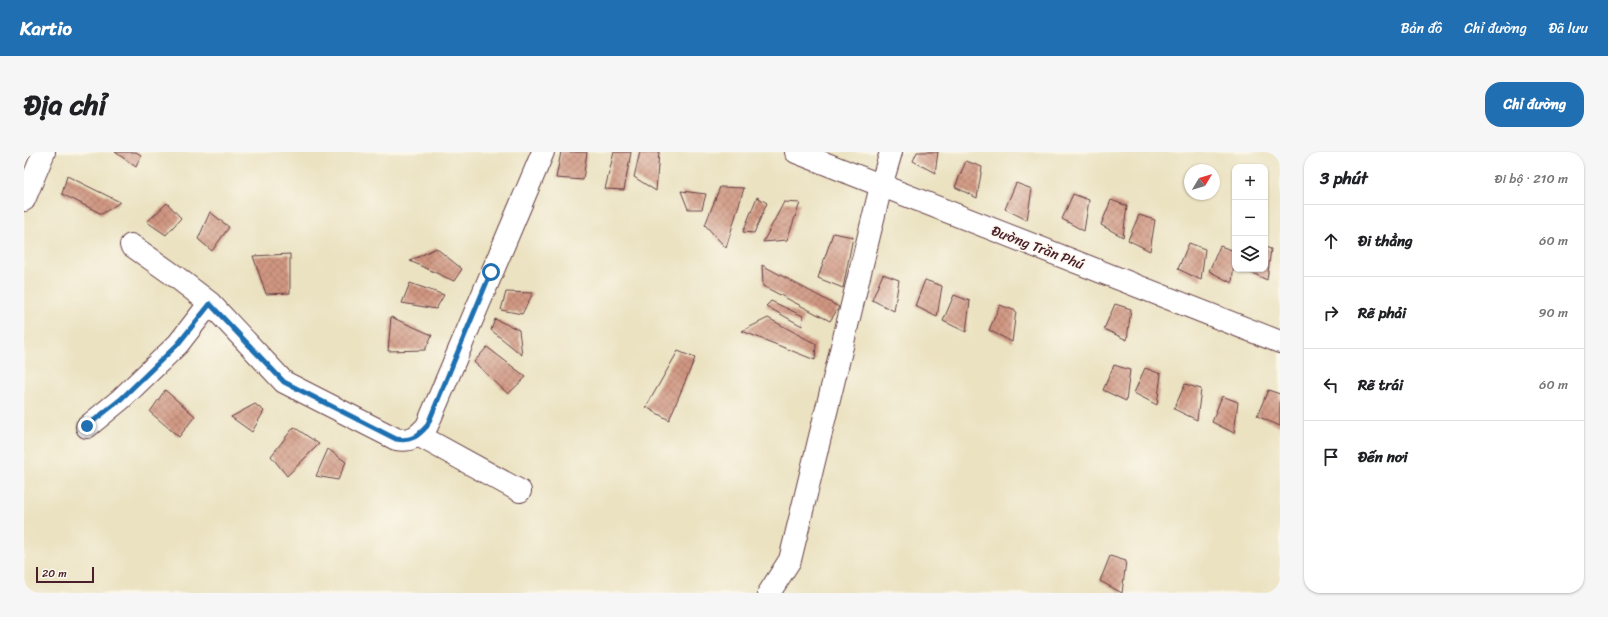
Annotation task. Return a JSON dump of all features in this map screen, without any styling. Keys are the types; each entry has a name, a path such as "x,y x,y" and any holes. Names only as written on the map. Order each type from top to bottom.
{"street":[{"path":"24,200 44,152"},
{"path":"131,245 176,276 210,304 284,382 396,439 405,441 418,435 427,426 543,152"},
{"name":"Đường Trần Phú","path":"796,152 1280,342"},
{"path":"769,593 790,560 891,152"},
{"path":"87,426 121,399 178,344 210,304"},
{"path":"418,435 520,491"}],"building":[{"path":"115,152 136,152 141,155 136,167"},
{"path":"561,152 587,152 583,180 556,178"},
{"path":"614,152 631,152 624,190 605,189"},
{"path":"640,152 659,152 656,191 634,177"},
{"path":"917,152 938,152 935,173 913,161"},
{"path":"966,161 982,167 977,198 955,187"},
{"path":"67,176 120,202 102,214 62,194"},
{"path":"1016,183 1032,189 1027,220 1005,209"},
{"path":"720,187 744,188 726,248 705,225"},
{"path":"681,191 706,194 702,209 688,209"},
{"path":"1073,194 1089,200 1084,231 1062,219"},
{"path":"757,197 767,203 754,233 743,232"},
{"path":"1111,200 1127,206 1123,237 1101,225"},
{"path":"784,202 800,203 787,240 763,242"},
{"path":"167,203 181,218 166,235 147,222"},
{"path":"210,212 229,227 212,251 198,239"},
{"path":"1139,215 1155,220 1150,251 1128,240"},
{"path":"833,233 853,237 843,288 818,278"},
{"path":"1189,243 1205,249 1201,280 1178,269"},
{"path":"1220,246 1232,250 1232,283 1209,271"},
{"path":"436,248 462,269 454,281 410,261"},
{"path":"1268,248 1271,249 1267,280 1250,272 1268,272"},
{"path":"290,254 290,293 266,294 253,256"},
{"path":"762,265 839,307 830,321 763,286"},
{"path":"883,274 899,280 894,311 872,300"},
{"path":"925,280 942,286 937,317 915,306"},
{"path":"410,283 444,295 436,309 402,303"},
{"path":"506,292 533,293 522,314 501,310"},
{"path":"954,295 970,301 966,332 943,321"},
{"path":"771,301 803,316 802,326 766,306"},
{"path":"1115,304 1131,309 1127,340 1104,329"},
{"path":"1000,305 1016,311 1012,342 989,330"},
{"path":"391,317 432,335 425,350 388,351"},
{"path":"768,318 816,344 815,360 742,331"},
{"path":"495,319 519,330 522,355 491,330"},
{"path":"487,347 526,377 508,394 474,362"},
{"path":"678,351 695,358 669,420 646,407"},
{"path":"1114,365 1130,370 1126,401 1103,390"},
{"path":"1145,368 1161,374 1157,405 1134,393"},
{"path":"1185,384 1201,389 1197,420 1174,409"},
{"path":"165,390 195,416 179,437 150,412"},
{"path":"1268,390 1280,394 1280,426 1257,416"},
{"path":"1222,396 1238,402 1234,433 1212,422"},
{"path":"255,404 264,411 252,432 231,417"},
{"path":"294,427 319,444 287,476 271,456"},
{"path":"328,449 346,462 338,480 316,476"},
{"path":"1110,556 1126,561 1122,593 1100,581"}],"route":[{"path":"87,426 121,399 178,344 210,304 284,382 396,439 405,441 413,439 427,426 491,272"}]}
